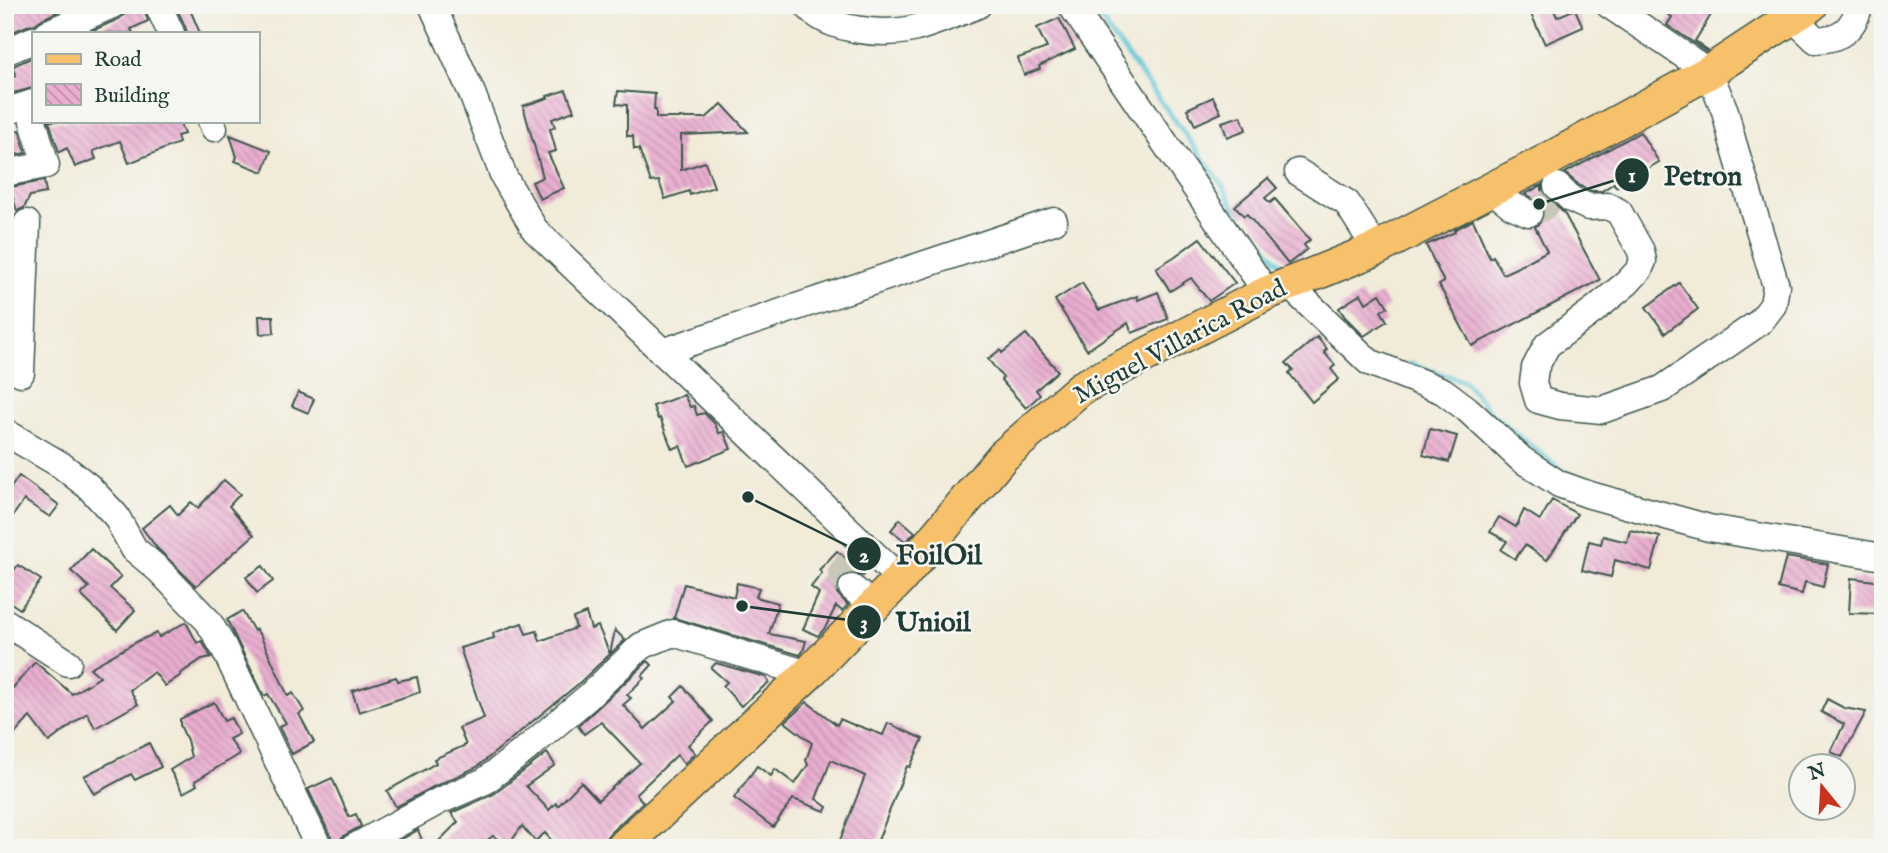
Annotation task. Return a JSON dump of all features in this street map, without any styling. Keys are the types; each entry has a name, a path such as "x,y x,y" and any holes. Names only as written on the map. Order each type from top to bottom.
{"main road":[{"name":"Miguel Villarica Road","path":"622,848 808,674 860,576 900,579 1003,456 1081,388 1278,288 1376,249 1490,189 1551,183 1709,72 1802,12"}],"street":[{"path":"50,32 112,5"},
{"path":"158,5 171,32"},
{"path":"432,5 471,91 503,177 535,230 662,352 860,576 900,579"},
{"path":"807,5 811,11 829,22 888,32 914,29 978,5"},
{"path":"1071,5 1278,288 1369,362 1443,391 1521,459 1559,484 1709,528 1883,557"},
{"path":"1551,183 1571,199 1587,207 1608,206 1619,212 1641,251 1643,261 1627,283 1547,345 1535,368 1533,383 1538,400 1560,406 1602,410 1662,388 1759,322 1773,305 1776,286 1725,111 1709,72 1609,5"},
{"path":"1802,12 1816,40 1833,39 1854,23 1860,5"},
{"path":"5,52 32,40"},
{"path":"5,173 46,165 27,112"},
{"path":"1298,172 1348,203 1376,249"},
{"path":"1490,189 1511,205 1529,213"},
{"path":"662,352 1054,221"},
{"path":"22,373 14,300 27,223"},
{"path":"5,432 61,465 89,487 116,516 134,549 159,570 208,621 224,648 319,848"},
{"path":"5,622 68,663"},
{"path":"353,848 439,801 485,781 588,697 641,646 673,633 808,674"}],"building":[{"path":"5,5 72,5 35,24 5,35"},
{"path":"128,5 143,5 148,21 131,29 132,32 89,32 119,19 125,14"},
{"path":"175,5 188,5 200,32 187,32"},
{"path":"1545,5 1552,5 1557,17 1575,9 1583,27 1545,44 1530,12"},
{"path":"1653,5 1717,5 1695,41 1708,50 1667,25 1672,17"},
{"path":"1059,18 1075,49 1024,75 1018,58 1047,48 1037,28"},
{"path":"32,57 32,88 5,95 5,80 16,76 13,66"},
{"path":"566,90 574,111 552,119 555,127 550,129 556,151 548,153 564,188 540,199 532,182 543,177 523,106"},
{"path":"618,91 655,94 656,118 706,118 722,104 748,132 681,135 681,170 705,162 714,187 665,199 659,181 651,182 639,149 634,149 633,136 627,136 627,105 616,104"},
{"path":"1213,97 1221,113 1195,125 1187,109"},
{"path":"1241,116 1246,130 1227,137 1222,122"},
{"path":"49,122 179,122 184,134 177,136 179,143 129,163 120,141 93,151 96,159 75,167 67,148 59,152"},
{"path":"19,130 26,153 5,157 5,149 16,147 12,133"},
{"path":"1640,132 1659,162 1616,187 1614,183 1602,191 1591,191 1580,186 1565,173"},
{"path":"230,135 271,151 263,172 235,161 237,157"},
{"path":"1268,178 1277,188 1265,198 1270,203 1275,199 1310,240 1304,245 1307,249 1288,264 1247,214 1244,216 1235,206"},
{"path":"44,181 46,193 30,196 24,208 17,211 12,194 5,195 5,188"},
{"path":"1542,185 1546,197 1564,213 1600,280 1472,346 1439,285 1444,282 1426,245 1455,232 1454,230 1473,220 1490,258 1493,256 1503,274 1516,268 1547,251 1535,227 1544,219 1542,204 1525,194"},
{"path":"1200,238 1235,283 1209,301 1191,278 1170,291 1156,268"},
{"path":"1082,283 1099,310 1137,296 1138,300 1158,292 1168,319 1132,333 1128,323 1087,350 1055,300"},
{"path":"1679,283 1698,309 1665,333 1646,307"},
{"path":"1361,294 1366,303 1380,294 1388,307 1381,311 1387,321 1364,336 1339,308"},
{"path":"259,316 273,316 274,333 260,334"},
{"path":"1026,334 1058,371 1036,390 1040,395 1026,408 1001,380 1003,378 988,359 1000,350 1002,353"},
{"path":"1317,337 1327,349 1324,352 1335,365 1331,369 1339,379 1312,402 1289,373 1293,370 1286,363"},
{"path":"298,392 314,399 308,413 292,406"},
{"path":"684,395 690,407 694,406 697,415 704,413 715,424 719,433 724,432 731,449 688,466 680,446 672,449 653,406"},
{"path":"1430,429 1457,436 1449,462 1423,455"},
{"path":"19,476 59,505 50,517 24,500 5,527 5,496"},
{"path":"224,480 240,494 229,506 254,535 196,586 157,548 142,528 170,505 178,515 191,502 198,508"},
{"path":"1552,500 1577,514 1547,560 1525,545 1515,559 1501,550 1507,541 1490,532 1499,517 1516,527 1524,510 1540,520"},
{"path":"900,519 915,532 906,542 891,530"},
{"path":"1630,530 1660,537 1651,570 1615,560 1611,577 1582,570 1589,541 1601,544 1603,536 1627,542"},
{"path":"91,549 121,577 110,588 135,610 117,630 81,595 89,587 71,571"},
{"path":"837,551 864,575 847,573 839,579 837,593 848,605 842,611 836,606 818,636 803,629 819,593 811,587 822,573 819,570"},
{"path":"1786,557 1828,564 1823,587 1805,582 1802,594 1778,588"},
{"path":"18,565 41,580 20,609 5,599 5,582"},
{"path":"263,566 273,581 257,593 246,577"},
{"path":"1851,578 1883,582 1883,614 1849,613"},
{"path":"737,583 759,588 756,597 778,603 769,634 806,641 800,655 674,618 684,584 734,597"},
{"path":"242,611 254,631 256,629 261,637 288,696 293,693 304,711 299,714 314,742 292,754 279,727 286,723 268,694 264,696 227,620"},
{"path":"586,613 591,629 598,626 610,654 615,630 625,640 577,685 477,767 396,807 387,791 436,763 434,759 466,745 459,728 484,718 460,648 494,638 493,633 522,623 526,634 537,631 540,641 576,628 573,618"},
{"path":"186,622 197,643 202,641 211,657 202,659 165,686 154,672 130,690 138,704 95,728 87,713 49,742 30,717 5,745 5,697 35,662 72,694 100,677 90,668 140,640 157,633 159,637"},
{"path":"648,661 652,665 642,676 644,678 627,695 631,698 623,705 645,729 676,701 672,697 683,686 713,721 688,745 695,753 684,764 677,755 636,794 643,802 602,844 598,840 591,848 558,848 545,833 535,841 522,826 508,846 493,836 477,848 432,848 458,822 451,813 494,794 547,753 555,765 526,786 549,810 556,803 558,806 581,782 598,800 640,763 601,722 584,734 578,726"},
{"path":"716,663 765,677 769,682 741,706 723,686 727,682 711,668"},
{"path":"396,677 398,681 417,677 420,692 359,712 352,691"},
{"path":"1827,699 1844,708 1866,712 1845,752 1831,752 1844,724 1821,712"},
{"path":"214,702 224,721 231,718 239,734 229,739 240,754 195,781 197,785 183,793 170,770 191,757 180,719"},
{"path":"807,702 837,725 840,719 883,735 888,723 923,739 910,767 907,766 875,848 837,848 865,776 831,760 816,799 827,807 825,811 793,799 773,827 734,798 757,766 771,776 775,769 795,784 808,765 806,760 812,743 785,722"},
{"path":"149,743 161,767 135,780 131,774 94,794 84,776"},
{"path":"332,778 349,817 356,814 361,826 339,840 337,848 308,789"},
{"path":"418,830 425,848 386,848"}],"waterway":[{"path":"1090,5 1221,183 1240,219 1288,272"},
{"path":"1409,364 1464,381 1493,415 1560,469 1574,476"}],"tunnel":[{"path":"1529,213 1552,200"},
{"path":"850,563 842,572 842,578 852,588"}],"place":[{"name":"Petron","path":"1539,204"},
{"name":"FoilOil","path":"748,497"},
{"name":"Unioil","path":"742,606"}]}
